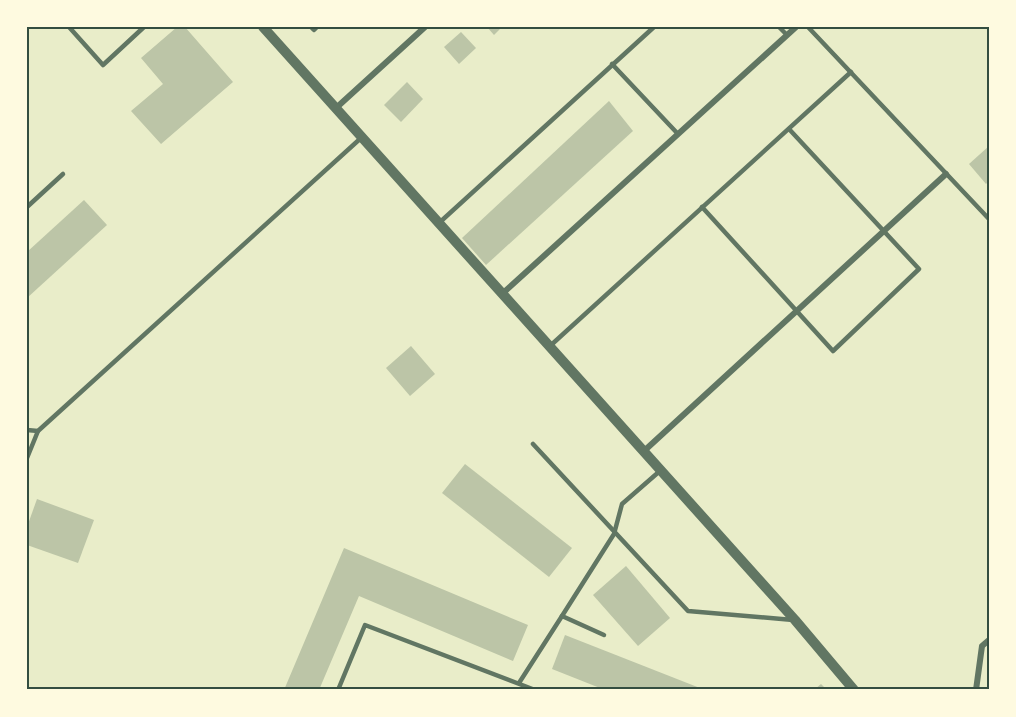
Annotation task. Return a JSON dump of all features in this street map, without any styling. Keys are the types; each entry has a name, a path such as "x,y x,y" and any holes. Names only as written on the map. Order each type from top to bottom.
{"street":[{"path":"263,27 795,620 854,690"},
{"path":"336,108 425,27"},
{"path":"502,294 796,27"},
{"path":"644,451 946,174"},
{"path":"976,690 982,646 989,640"}],"lane":[{"path":"69,27 103,65 144,27"},
{"path":"311,27 314,30 317,27"},
{"path":"439,223 654,27"},
{"path":"779,27 787,35"},
{"path":"808,27 989,219"},
{"path":"612,64 678,134"},
{"path":"550,346 851,72"},
{"path":"702,207 833,351 919,269 789,129"},
{"path":"27,458 38,431 362,137"},
{"path":"27,207 63,174"},
{"path":"27,430 38,431"},
{"path":"533,444 614,534 688,611 795,620"},
{"path":"519,683 614,534 622,504 661,470"},
{"path":"562,616 604,635"},
{"path":"338,690 365,625 535,690"}],"building":[{"path":"177,27 185,27 233,82 161,144 131,111 163,84 141,58"},
{"path":"487,27 502,27 494,35"},
{"path":"461,32 476,48 459,64 444,47"},
{"path":"407,82 423,99 401,122 384,105"},
{"path":"609,101 633,131 486,265 462,238"},
{"path":"989,146 989,181 986,184 969,164"},
{"path":"84,200 107,225 27,298 27,252"},
{"path":"411,346 435,374 410,396 386,368"},
{"path":"465,464 572,548 549,577 442,493"},
{"path":"37,499 94,520 78,563 27,545 27,527"},
{"path":"344,548 528,625 513,661 359,596 319,690 284,690"},
{"path":"626,566 670,618 638,646 593,595"},
{"path":"565,635 705,690 605,690 552,669"},
{"path":"821,684 827,690 814,690"}]}
